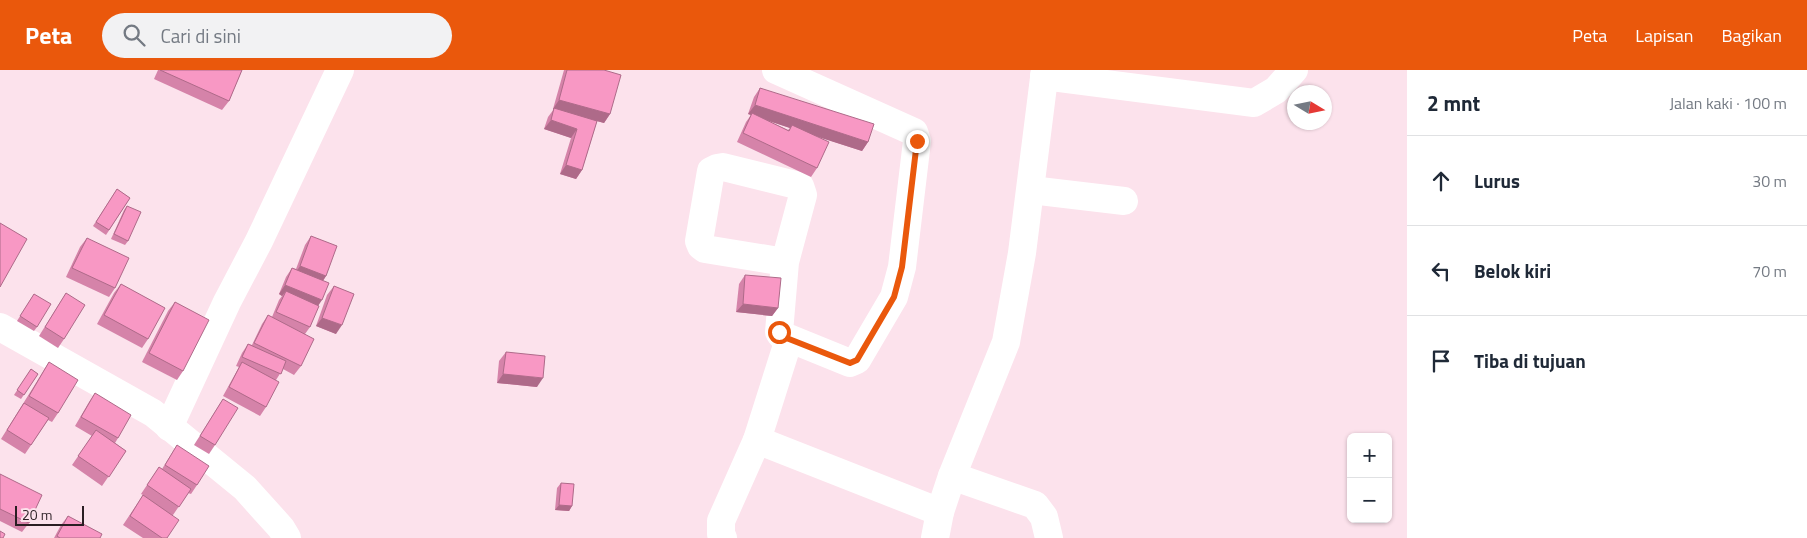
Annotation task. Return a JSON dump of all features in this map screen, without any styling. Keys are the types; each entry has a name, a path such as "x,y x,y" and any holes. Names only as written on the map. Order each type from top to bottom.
{"street":[{"path":"169,427 227,302 259,242 340,70"},
{"path":"776,70 914,132 917,141 902,267 894,297 857,360 850,363 781,335 779,332 785,262"},
{"path":"936,538 940,512 952,476 1006,342 1031,190 1044,73 1071,79 1155,81 1254,103 1276,90 1294,70"},
{"path":"1031,190 1124,201"},
{"path":"0,327 153,413 245,488 281,528 287,538"},
{"path":"723,538 721,534 721,521 758,440 789,339"},
{"path":"758,440 940,512"},
{"path":"952,476 1035,506 1044,517 1049,538"}],"building":[{"path":"160,70 242,70 229,101"},
{"path":"567,70 604,70 621,75 610,114 559,100"},
{"path":"760,88 874,124 868,142 755,105"},
{"path":"554,108 597,121 582,170 566,165 577,129 551,120"},
{"path":"752,113 789,131 792,125 829,142 817,168 743,133"},
{"path":"117,189 130,198 109,230 96,222"},
{"path":"127,206 141,212 128,241 114,234"},
{"path":"0,223 27,239 0,287"},
{"path":"311,236 337,246 326,276 300,266"},
{"path":"87,238 129,258 115,288 72,268"},
{"path":"292,268 329,283 322,300 285,285"},
{"path":"745,275 781,278 778,308 743,304"},
{"path":"121,284 165,308 148,339 104,315"},
{"path":"334,286 354,294 342,325 322,318"},
{"path":"286,291 319,306 310,327 276,312"},
{"path":"66,293 85,305 64,339 45,327"},
{"path":"34,294 51,304 37,327 20,316"},
{"path":"175,302 209,320 183,371 149,353"},
{"path":"268,315 314,339 301,366 254,343"},
{"path":"248,344 286,361 281,374 242,357"},
{"path":"506,352 545,356 543,378 503,374"},
{"path":"49,362 78,380 58,413 29,396"},
{"path":"242,362 279,382 266,407 229,387"},
{"path":"31,369 38,374 24,395 17,390"},
{"path":"95,393 131,415 118,438 81,417"},
{"path":"223,399 238,408 215,445 200,436"},
{"path":"24,403 49,418 31,445 7,430"},
{"path":"96,430 126,451 109,477 78,456"},
{"path":"177,445 209,466 197,485 165,465"},
{"path":"159,467 191,489 179,507 147,485"},
{"path":"0,474 42,495 29,523 0,509"},
{"path":"561,483 574,484 572,506 559,505"},
{"path":"143,495 179,520 167,538 162,538 130,516"},
{"path":"68,516 102,534 100,538 60,538 57,536"},
{"path":"0,531 5,534 3,538 0,538"}],"route":[{"path":"779,332 789,339 850,363 857,360 894,297 902,267 917,141"}]}
